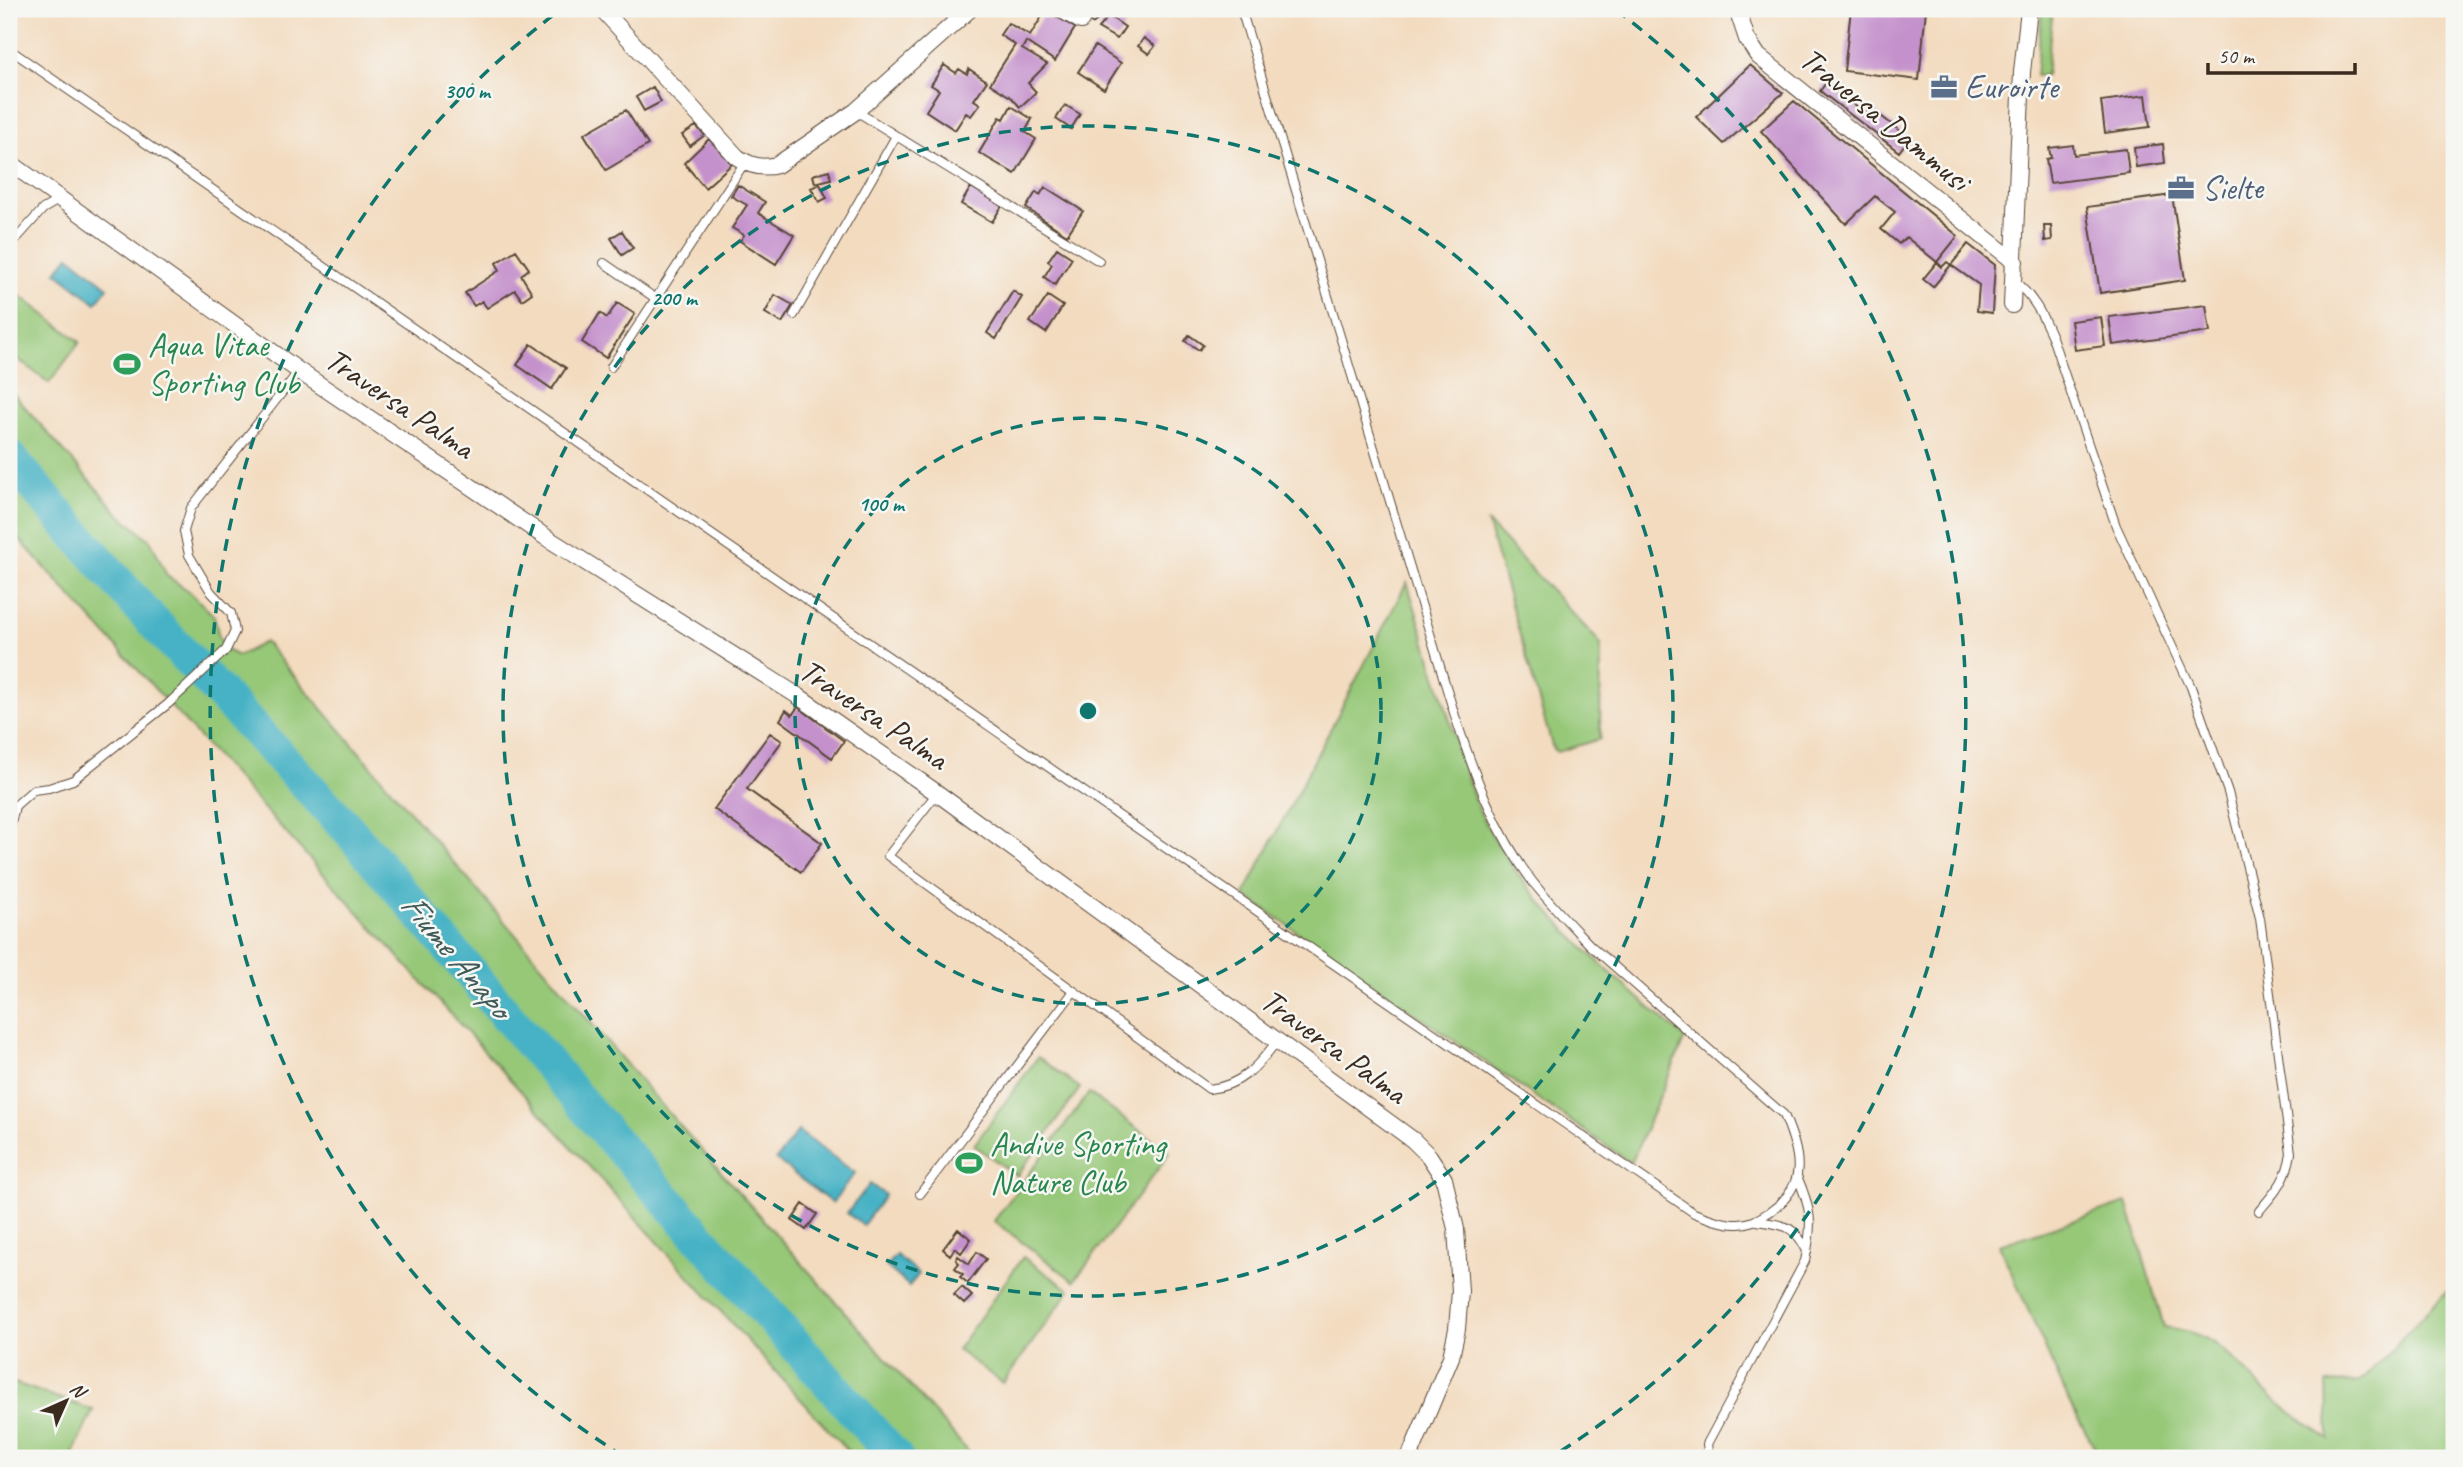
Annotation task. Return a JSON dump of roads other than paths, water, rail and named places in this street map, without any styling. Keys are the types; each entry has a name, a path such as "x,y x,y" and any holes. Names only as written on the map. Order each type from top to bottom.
{"street":[{"path":"602,9 719,137 746,162 767,167 777,165 856,111 970,9"},
{"path":"1060,9 1081,21"},
{"name":"Traversa Dammusi","path":"1737,9 1747,39 1758,56 2015,262"},
{"path":"2012,305 2022,72 2029,9"},
{"name":"Traversa Palma","path":"9,162 299,371 547,538 798,696 937,793 1413,1140 1429,1156 1444,1179 1456,1228 1460,1291 1457,1329 1451,1357 1409,1458"}],"lane":[{"path":"1241,9 1455,716 1485,798 1506,841 1532,880 1563,918 1590,945 1784,1115 1798,1162 1797,1176 1791,1194 1756,1221"},
{"path":"9,49 1694,1213 1717,1221 1738,1224 1756,1221 1789,1226 1800,1237 1807,1251"},
{"path":"856,111 1099,261"},
{"path":"794,315 896,136"},
{"path":"611,367 746,162"},
{"path":"9,247 43,209 60,199"},
{"path":"604,263 655,299"},
{"path":"2014,281 2034,302 2052,337 2116,526 2191,687 2211,740 2244,853 2260,918 2291,1153 2288,1171 2279,1187 2259,1211"},
{"path":"9,831 15,806 33,790 73,780 167,704 226,650 235,631 231,613 211,592 189,555 184,531 191,508 299,371"},
{"path":"937,793 888,856 1209,1089 1223,1087 1242,1079 1259,1064 1277,1041"},
{"path":"920,1194 1074,991"},
{"path":"1709,1458 1707,1444 1805,1261 1811,1227 1808,1202 1797,1176"}],"water":[{"path":"69,256 108,287 96,303 56,272"},
{"path":"798,1131 855,1173 832,1203 776,1160"},
{"path":"870,1184 885,1195 863,1225 847,1213"},
{"path":"896,1255 919,1274 909,1286 886,1266"}],"waterway":[{"name":"Fiume Anapo","path":"9,457 142,610 346,827 607,1133 896,1458"}],"place":[{"name":"Euroirte","path":"1944,87"},
{"name":"Sielte","path":"2181,188"},
{"name":"Aqua Vitae Sporting Club","path":"127,364"},
{"name":"Andive Sporting Nature Club","path":"969,1163"}]}
